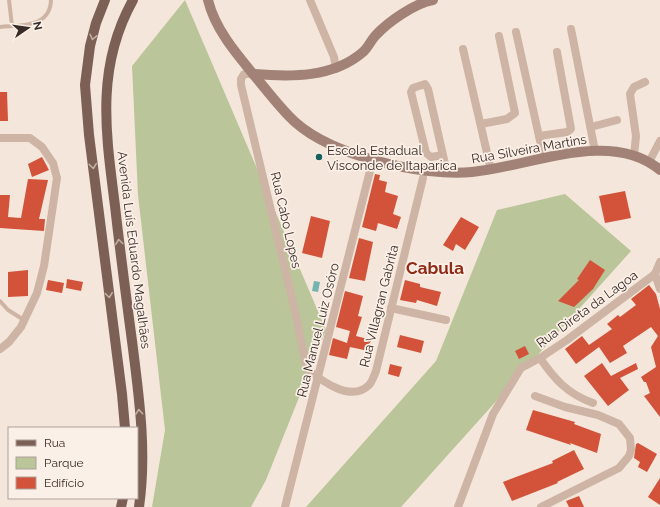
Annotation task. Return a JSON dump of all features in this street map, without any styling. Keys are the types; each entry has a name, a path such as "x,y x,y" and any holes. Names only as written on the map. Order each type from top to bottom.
{"main road":[{"path":"105,0 96,23 85,85 89,135 125,427"},
{"name":"Avenida Luís Eduardo Magalhães","path":"133,0 115,39 109,67 105,110 114,203 136,377 143,473 139,507"},
{"name":"Rua Silveira Martins","path":"208,0 222,33 284,111 296,123 312,134 343,149 373,159 406,167 447,173 491,170 544,159 595,151 620,152 634,156 649,162 660,170"},
{"path":"254,74 292,75 336,69 363,52 376,35 388,24 402,14 430,0"}],"street":[{"path":"310,0 334,57 336,69"},
{"path":"571,29 595,151"},
{"path":"516,32 544,159"},
{"path":"481,124 507,119 514,113 499,36"},
{"path":"463,49 491,170"},
{"path":"539,136 567,132 571,129 557,52"},
{"name":"Rua Cabo Lopes","path":"254,74 244,74 241,79 241,86 294,303 307,369 318,378"},
{"path":"634,156 636,136 630,94 634,87 645,82"},
{"path":"443,155 431,157 426,153 411,92 413,88 425,84 428,88 443,155 447,173"},
{"path":"591,127 617,120"},
{"path":"0,138 30,138 42,147 53,163 57,178 44,266 37,293 25,320 10,342 0,349"},
{"path":"649,162 660,141"},
{"name":"Rua Manuel Luiz Osóro","path":"285,507 373,159"},
{"name":"Rua Villagran Gabrita","path":"318,378 343,390 354,392 363,390 370,384 376,371 423,178"},
{"path":"660,262 655,274 660,289"},
{"name":"Rua Direta da Lagoa","path":"458,507 499,402 521,368 540,358 567,340 655,274"},
{"path":"391,308 446,320"},
{"path":"540,358 560,384 575,396 593,403"},
{"path":"535,396 564,407 598,415 619,424 630,438 631,450 629,456 619,468 541,507"}],"lane":[{"path":"9,0 12,26"},
{"path":"0,27 40,22 49,12 51,0"},
{"path":"0,301 8,310 25,320"}],"green space":[{"path":"185,0 326,330 266,480 251,507 152,507 165,430 138,195 132,66"},
{"path":"565,194 631,251 401,507 306,507 436,361 497,210"}],"water":[{"path":"314,281 320,282 318,292 312,291"}],"building":[{"path":"0,92 7,92 8,121 0,121"},
{"path":"42,157 49,170 32,177 28,164"},
{"path":"375,174 380,175 379,180 387,182 385,192 398,196 393,214 401,217 397,229 378,223 376,231 362,227"},
{"path":"28,179 48,180 39,219 45,219 44,231 0,228 0,195 10,195 8,217 21,218"},
{"path":"625,191 631,218 605,223 599,196"},
{"path":"311,216 330,221 322,258 302,253"},
{"path":"461,217 479,227 465,250 456,244 453,251 443,245"},
{"path":"359,238 373,242 365,281 349,278"},
{"path":"590,260 605,270 593,289 574,307 558,301 579,280 577,279"},
{"path":"28,270 28,296 8,297 8,272"},
{"path":"67,279 83,282 81,291 66,288"},
{"path":"48,280 64,283 62,293 46,290"},
{"path":"405,280 420,284 420,287 441,292 437,306 417,300 416,303 400,300"},
{"path":"649,285 656,294 660,309 660,417 644,396 650,393 646,382 644,382 641,377 656,367 651,347 658,336 651,327 623,346 627,353 610,363 599,347 576,364 565,349 582,336 589,345 612,329 607,324 618,315 620,317 636,305 631,299"},
{"path":"345,291 363,296 358,316 362,317 356,336 372,340 364,350 350,347 347,359 329,355 333,338 347,343 350,331 336,327"},
{"path":"400,335 424,341 421,353 397,347"},
{"path":"525,346 529,354 519,359 515,351"},
{"path":"602,363 611,376 636,363 638,369 620,378 629,390 608,406 584,376"},
{"path":"390,364 402,367 399,377 388,374"},
{"path":"533,410 575,422 574,424 601,434 597,453 526,430"},
{"path":"638,443 657,454 647,472 638,467 640,462 634,458 636,444"},
{"path":"574,450 584,469 557,482 558,483 512,501 503,482 553,463 552,461"},
{"path":"660,478 660,505 648,497"},
{"path":"579,496 584,507 569,507 566,501"}],"place":[{"name":"Escola Estadual Visconde de Itaparica","path":"319,157"}],"district":[{"name":"Cabula","path":"435,268"}]}
